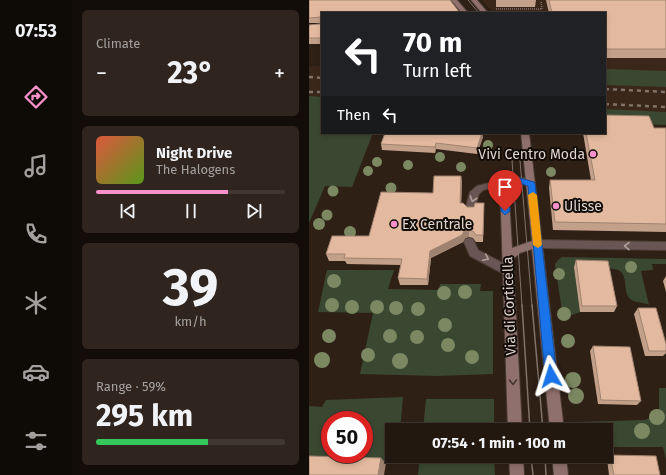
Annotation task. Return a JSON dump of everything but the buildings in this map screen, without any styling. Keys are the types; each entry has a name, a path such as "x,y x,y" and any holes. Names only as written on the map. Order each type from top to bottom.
{"main road":[{"path":"454,0 464,12"},
{"path":"474,0 484,12"},
{"path":"525,134 556,423"},
{"name":"Via di Corticella","path":"504,182 515,423"},
{"path":"508,265 512,253 518,249 538,244"},
{"path":"516,463 517,475"},
{"path":"560,463 561,475"}],"street":[{"path":"470,210 475,192 480,188 520,180 531,184"},
{"path":"469,242 474,252 508,265"},
{"path":"538,244 666,246"}],"path":[{"path":"493,9 542,9 541,1"}],"shaded area":[{"path":"482,0 666,0 666,125 606,123 606,12 493,12"},
{"path":"309,66 321,66 321,106 309,106"}],"green space":[{"path":"606,69 666,71 666,87 606,85"},
{"path":"309,96 321,97 321,134 373,134 352,187 325,186 309,223"},
{"path":"606,109 666,112 666,125 606,123"},
{"path":"562,257 666,259 666,264 652,264 653,270 641,271 649,305 634,301 629,297 622,272 611,268 606,268 580,312 563,318 555,264"},
{"path":"327,270 394,270 388,289 439,290 440,284 481,284 480,291 493,291 493,374 437,376 360,374 373,313 318,312"},
{"path":"659,388 666,388 666,460 663,447 613,447 613,423 577,422 645,420 659,413"},
{"path":"403,397 401,423 385,423 385,463 373,463 373,411 321,411 321,461 309,461 309,406 322,407 326,400"},
{"path":"426,399 494,399 494,423 424,423"},
{"path":"419,463 494,463 495,475 418,475"}],"tram line":[{"path":"468,0 478,12"},
{"path":"512,160 522,306"},
{"path":"520,160 532,306"},
{"path":"522,305 530,423"},
{"path":"532,305 542,423"},
{"path":"532,463 533,475"},
{"path":"545,463 546,475"}],"railway":[{"path":"309,77 321,78"},
{"path":"606,89 666,92"},
{"path":"309,92 321,92"},
{"path":"606,104 666,107"}],"slow traffic":[{"path":"533,195 538,245"}],"place":[{"name":"Vivi Centro Moda","path":"593,154"},
{"name":"Ulisse","path":"556,206"},
{"name":"Ex Centrale","path":"394,224"}],"route":[{"path":"505,211 504,182 520,180 531,184 551,376"}]}
